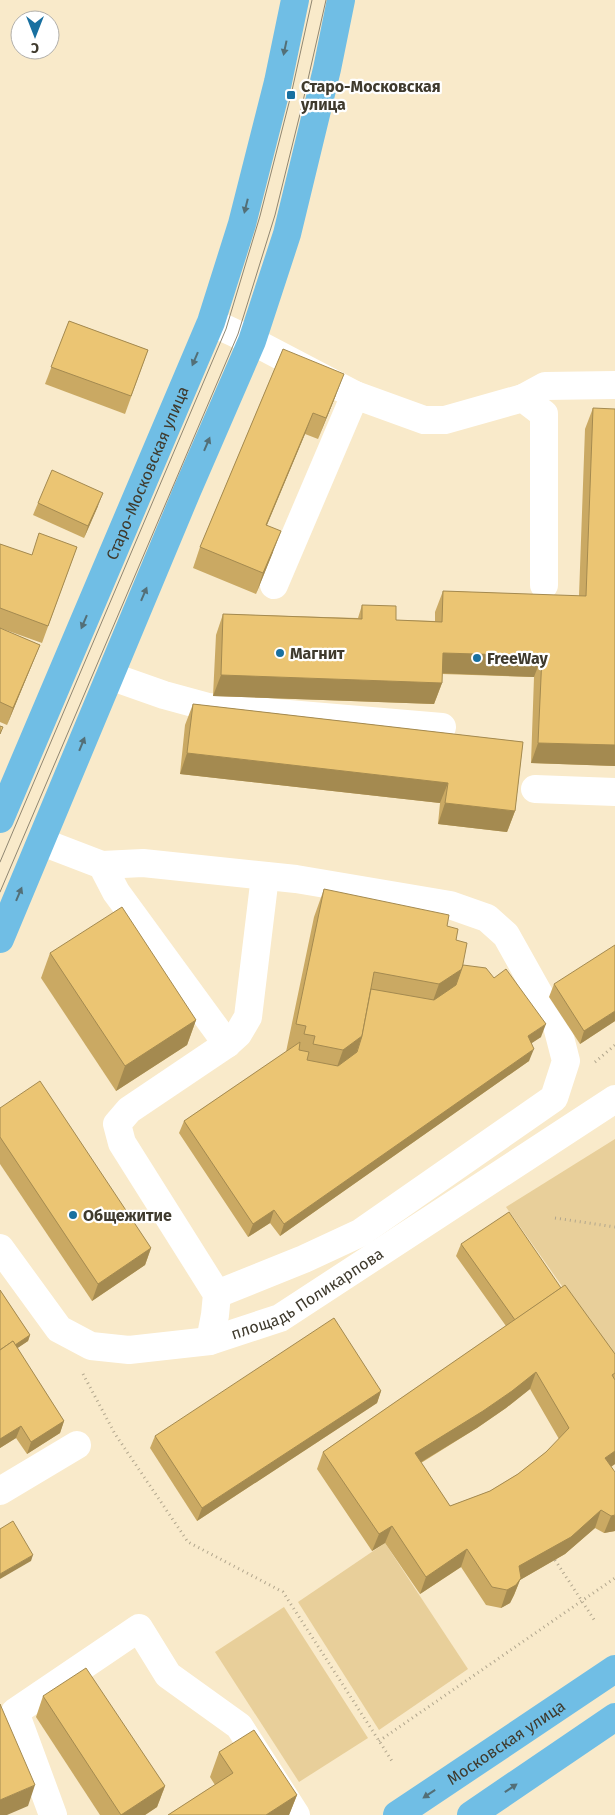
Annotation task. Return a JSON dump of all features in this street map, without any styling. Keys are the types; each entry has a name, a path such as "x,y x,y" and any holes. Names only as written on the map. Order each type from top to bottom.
{"main road":[{"name":"Старо-Московская улица","path":"0,819 211,322 242,224 278,82 295,0"},
{"path":"0,939 252,341 287,234 327,69 341,0"},
{"name":"Московская улица","path":"397,1815 615,1669"},
{"path":"471,1815 615,1717"}],"street":[{"path":"211,322 252,341 355,395 424,420 445,420 523,398 544,386 615,385"},
{"path":"274,585 355,395"},
{"path":"523,398 544,414 544,585"},
{"path":"110,676 164,695 208,707 442,727"},
{"path":"535,789 615,792"},
{"path":"42,842 102,864 143,863 296,879 450,905 487,918 506,935 557,1026 566,1061 554,1098 360,1233 304,1259 217,1294"},
{"path":"102,864 116,892 227,1044"},
{"path":"210,1341 217,1294 122,1143 117,1124 128,1110 227,1044 238,1034 248,1017 265,876"},
{"name":"площадь Поликарпова","path":"0,1248 59,1329 91,1346 128,1350 210,1341 280,1318 615,1098"},
{"path":"0,1491 77,1445"},
{"path":"53,1815 15,1712 139,1628 168,1675 239,1726 296,1815"}],"path":[{"path":"555,1218 615,1227"},
{"path":"82,1373 115,1434 188,1542 283,1592 392,1761"},
{"path":"555,1560 595,1621"},
{"path":"379,1741 615,1578"}],"shaded area":[{"path":"615,1139 615,1361 506,1207"},
{"path":"385,1543 468,1669 379,1730 298,1602"},
{"path":"284,1607 368,1738 299,1782 215,1652"}],"building":[{"path":"69,321 148,350 131,396 51,367"},
{"path":"283,349 344,374 326,418 313,413 266,525 281,531 263,573 200,547"},
{"path":"593,408 615,409 615,745 538,743 542,656 443,653 442,683 221,675 223,614 362,619 362,605 396,606 396,620 442,622 443,591 586,596"},
{"path":"52,470 103,493 88,526 38,503"},
{"path":"39,533 77,547 48,626 0,608 0,544 32,555"},
{"path":"0,628 40,645 13,708 0,702"},
{"path":"193,704 523,742 515,811 445,803 448,783 187,753"},
{"path":"324,889 449,915 447,926 458,929 456,940 467,943 462,969 439,984 374,972 362,1036 343,1050 313,1044 315,1036 304,1034 306,1026 296,1024"},
{"path":"122,907 196,1020 125,1066 50,953"},
{"path":"615,945 615,1011 584,1031 554,984"},
{"path":"463,965 486,968 494,978 506,969 546,1024 528,1036 534,1049 284,1224 274,1210 253,1224 184,1121 300,1042 299,1050 309,1052 307,1060 338,1066 357,1052 371,989 434,1000 456,985"},
{"name":"Общежитие","path":"40,1081 151,1248 98,1284 0,1137 0,1108"},
{"path":"509,1212 561,1288 515,1320 461,1244"},
{"path":"565,1285 615,1354 615,1373 612,1375 615,1380 615,1451 605,1458 615,1472 615,1515 611,1516 601,1510 571,1537 519,1566 521,1578 516,1585 507,1590 492,1587 467,1549 426,1577 392,1526 379,1534 323,1452","holes":["536,1372 569,1428 546,1452 518,1474 490,1491 450,1506 415,1453 483,1411"]},
{"path":"0,1290 30,1335 15,1345 13,1341 0,1350"},
{"path":"334,1318 381,1391 202,1508 155,1436"},
{"path":"13,1341 64,1421 31,1442 21,1426 0,1439 0,1350"},
{"path":"13,1521 33,1555 0,1574 0,1529"},
{"path":"86,1668 165,1786 121,1815 43,1696"},
{"path":"0,1704 35,1785 0,1800"},
{"path":"254,1730 297,1795 266,1815 168,1815 233,1773 219,1752"}],"tram line":[{"path":"0,862 226,329 260,216 291,95 312,0"},
{"path":"0,892 238,334 275,215 326,0"}],"place":[{"name":"Старо-Московская улица","path":"291,95"},
{"name":"Магнит","path":"280,653"},
{"name":"FreeWay","path":"477,658"},
{"name":"Общежитие","path":"73,1215"}]}
